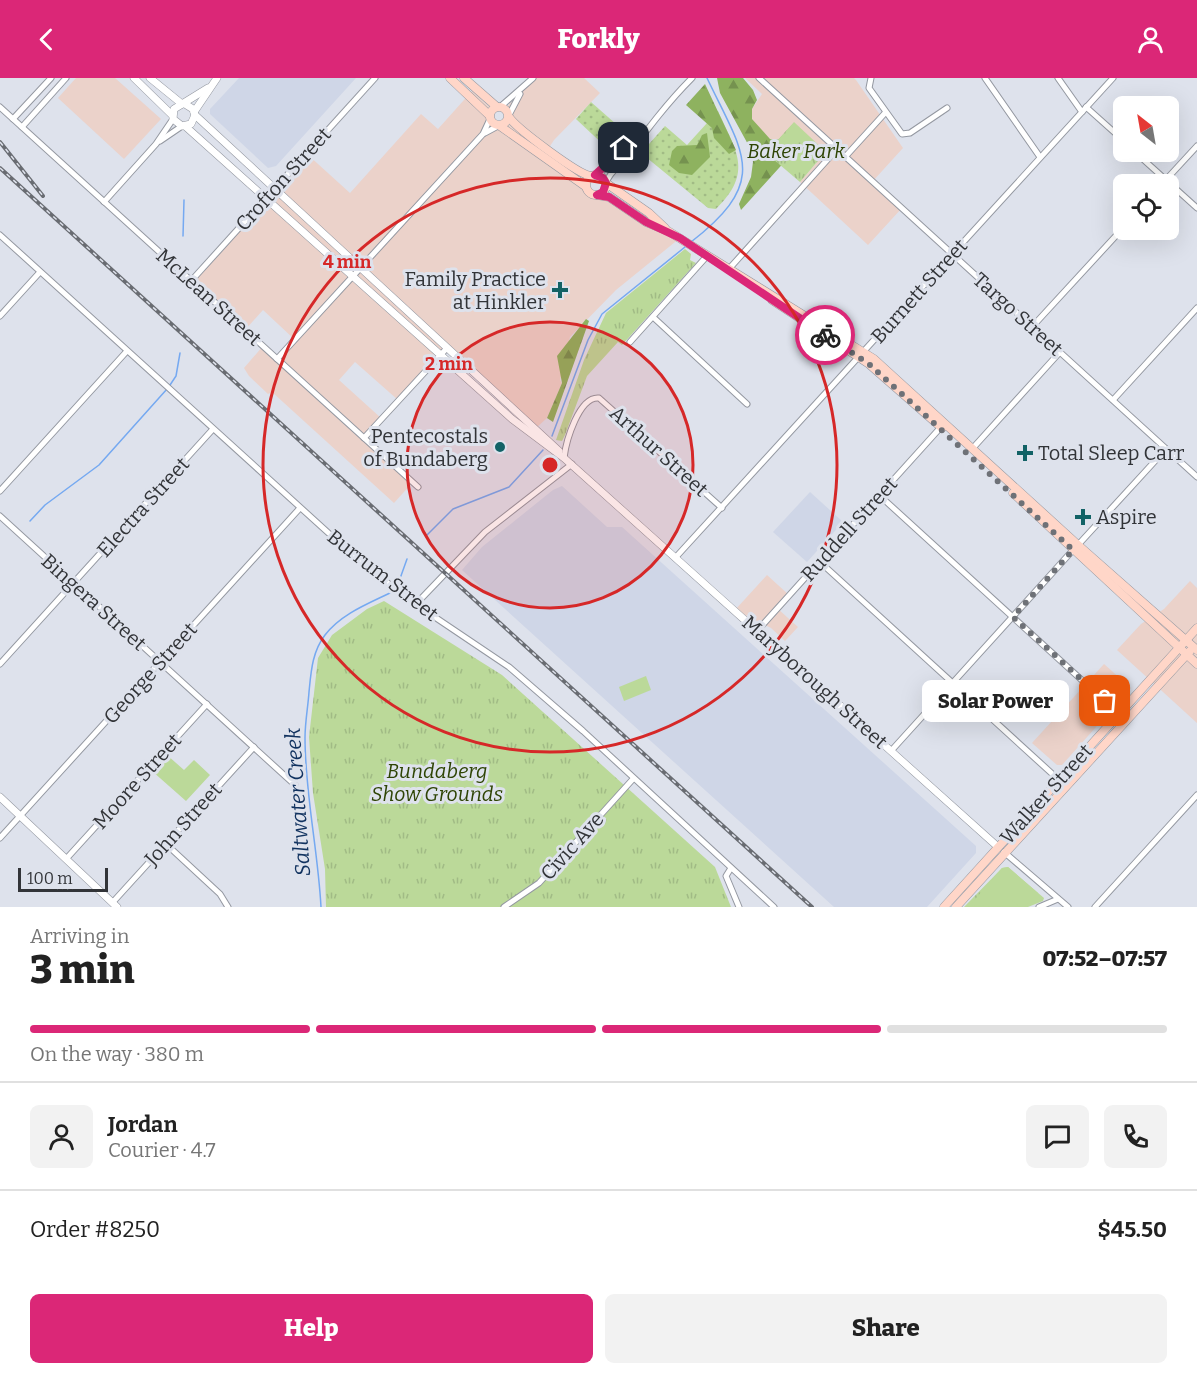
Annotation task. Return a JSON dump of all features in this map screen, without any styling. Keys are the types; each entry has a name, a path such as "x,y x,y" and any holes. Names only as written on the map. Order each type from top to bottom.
{"main road":[{"path":"450,78 499,126 585,186 590,194 609,197 646,222 680,238 862,354 972,448 1197,664"},
{"path":"464,78 499,107 506,109 509,116 528,136 580,172 603,178 606,183 649,213 668,231"},
{"path":"490,117 499,107"},
{"path":"499,126 507,123 509,116"},
{"path":"585,186 593,175"},
{"path":"597,195 603,192 606,183"},
{"path":"862,354 1076,548 1196,646"},
{"name":"Walker Street","path":"944,907 1197,628"},
{"name":"Walker Street","path":"956,907 1007,854 1186,654 1196,646"}],"street":[{"path":"13,119 51,78"},
{"path":"22,127 66,78"},
{"path":"134,78 172,117 184,126"},
{"path":"150,78 194,113"},
{"path":"156,144 193,121 194,113 208,88 217,78"},
{"name":"Crofton Street","path":"190,280 375,78"},
{"path":"499,107 522,90 533,78"},
{"path":"606,183 608,175 625,159 644,131 692,78"},
{"name":"Targo Street","path":"759,78 1196,473"},
{"path":"871,78 869,88 898,131 904,134 946,108"},
{"path":"985,78 1040,157"},
{"path":"1058,78 1084,110 1113,132"},
{"name":"Burnett Street","path":"676,557 1113,78"},
{"path":"104,202 156,144 176,107 208,88"},
{"path":"509,116 522,90"},
{"name":"McLean Street","path":"0,107 418,488"},
{"path":"845,157 885,112"},
{"name":"Maryborough Street","path":"194,113 273,190 525,418 564,457 998,847 1068,907"},
{"path":"277,359 483,134 490,117"},
{"name":"Maryborough Street","path":"184,126 512,419 564,457"},
{"path":"483,134 499,126"},
{"path":"593,175 613,161 636,135 644,131"},
{"path":"1171,174 1197,146"},
{"path":"728,270 837,149"},
{"path":"1145,162 1156,174"},
{"path":"1179,194 1197,208"},
{"name":"Burrum Street","path":"0,235 300,508 399,592 509,667 774,907"},
{"path":"1032,327 1113,239"},
{"path":"630,342 707,256"},
{"path":"0,316 40,272"},
{"path":"1113,400 1197,308"},
{"path":"653,317 747,404"},
{"path":"364,438 447,348"},
{"path":"0,491 127,351"},
{"path":"972,448 1060,352"},
{"name":"Arthur Street","path":"564,457 566,443 584,403 593,398 599,398 722,508"},
{"name":"Ruddell Street","path":"757,631 941,427"},
{"name":"Electra Street","path":"0,664 213,429"},
{"path":"891,751 1167,449"},
{"path":"416,604 485,532 572,464"},
{"path":"879,495 1119,714"},
{"name":"George Street","path":"0,838 300,508"},
{"name":"Bingera Street","path":"0,516 295,785"},
{"path":"820,562 1059,780"},
{"name":"Moore Street","path":"67,858 207,704"},
{"name":"John Street","path":"115,904 254,747"},
{"name":"Civic Ave","path":"504,907 539,883 633,779"},
{"path":"1095,907 1197,795"},
{"path":"0,797 115,904"},
{"path":"166,844 220,894 228,907"},
{"path":"731,868 726,876 739,907"},
{"path":"1040,907 1058,899"}],"shaded area":[{"path":"76,78 115,78 161,119 124,159 58,98"},
{"path":"239,78 356,78 276,166 268,168 210,114 210,109"},
{"path":"534,78 584,78 600,93 554,140 545,154 588,180 587,188 590,192 595,194 603,190 680,238 616,290 570,337 560,380 562,383 547,418 535,429 446,348 398,400 355,362 339,380 381,418 364,438 412,483 394,503 272,392 268,394 244,368 263,346 277,358 294,339 263,310 245,330 191,281 307,154 350,193 421,114 438,129 472,91 493,110 491,117 493,122 501,125 508,118 505,109"},
{"path":"745,78 854,78 856,80 903,148 873,181 902,208 868,245 800,182 823,155 770,139 756,126 752,119 752,109 762,94"},
{"path":"562,486 607,527 622,527 976,846 976,853 927,907 834,907 462,570 482,547 553,490"},
{"path":"810,492 843,522 807,562 773,532"},
{"path":"767,575 789,595 777,608 798,627 785,641 771,628 735,610"},
{"path":"1190,581 1197,588 1197,723 1117,650 1141,624 1164,609"},
{"path":"1104,664 1131,688 1062,765 1057,765 1032,743"}],"green space":[{"path":"717,78 743,78 753,90 757,100 752,109 752,119 770,139 779,139 793,124 788,158 741,210 739,204 751,177 753,162 750,148 720,93"},
{"path":"705,84 736,150 729,154 714,138 712,128 686,105"},
{"path":"591,102 625,132 609,150 576,119"},
{"path":"718,111 735,150 738,172 735,184 728,196 716,209 708,208 641,153 665,126 687,145"},
{"name":"Baker Park","path":"794,122 824,150 823,155 800,182 766,153"},
{"path":"707,133 710,157 692,175 679,173 669,165 672,151 677,146 697,145 702,135"},
{"path":"685,249 691,254 690,260 696,263 622,345 618,342 587,376 565,435 562,441 556,440 584,360 606,313"},
{"path":"586,319 589,321 553,422 547,418 562,383 557,356"},
{"name":"Bundaberg Show Grounds","path":"384,601 502,675 715,867 731,907 326,907 325,869 313,793 309,737 318,658 332,635 367,609"},
{"path":"646,676 651,690 624,701 619,687"},
{"path":"167,755 184,770 194,760 210,775 186,801 152,771"},
{"path":"1008,867 1044,898 1043,901 1028,907 964,907 1002,868"},
{"path":"1008,867 1038,893 1024,907 1020,907 1010,899 1002,907 970,905 1002,868"}],"waterway":[{"name":"Saltwater Creek","path":"691,242 716,220 732,201 741,183 743,165 731,127 707,78"},
{"path":"183,236 184,200"},
{"name":"Saltwater Creek","path":"552,436 588,340 602,314 685,247"},
{"path":"170,385 176,376 180,353"},
{"path":"30,521 45,505 99,465 167,389"},
{"name":"Saltwater Creek","path":"427,535 453,509 509,487 543,450"},
{"name":"Saltwater Creek","path":"397,587 407,559"},
{"name":"Saltwater Creek","path":"321,907 309,801 305,738 313,662 317,648 332,627 357,609 394,591"}],"railway":[{"path":"0,142 43,196"},
{"path":"0,168 812,907"}],"way so far":[{"path":"825,335 869,364 988,470 1073,550 1013,617 1105,701"}],"place":[{"name":"Family Practice at Hinkler","path":"560,290"},
{"name":"Pentecostals of Bundaberg","path":"500,447"},
{"name":"Total Sleep Carr","path":"1025,453"},
{"name":"Aspire","path":"1083,517"},
{"name":"Solar Power","path":"1105,701"}],"route":[{"path":"624,148 613,161 595,175 603,178 606,183 603,192 597,195 609,197 646,222 680,238 825,335"}]}
